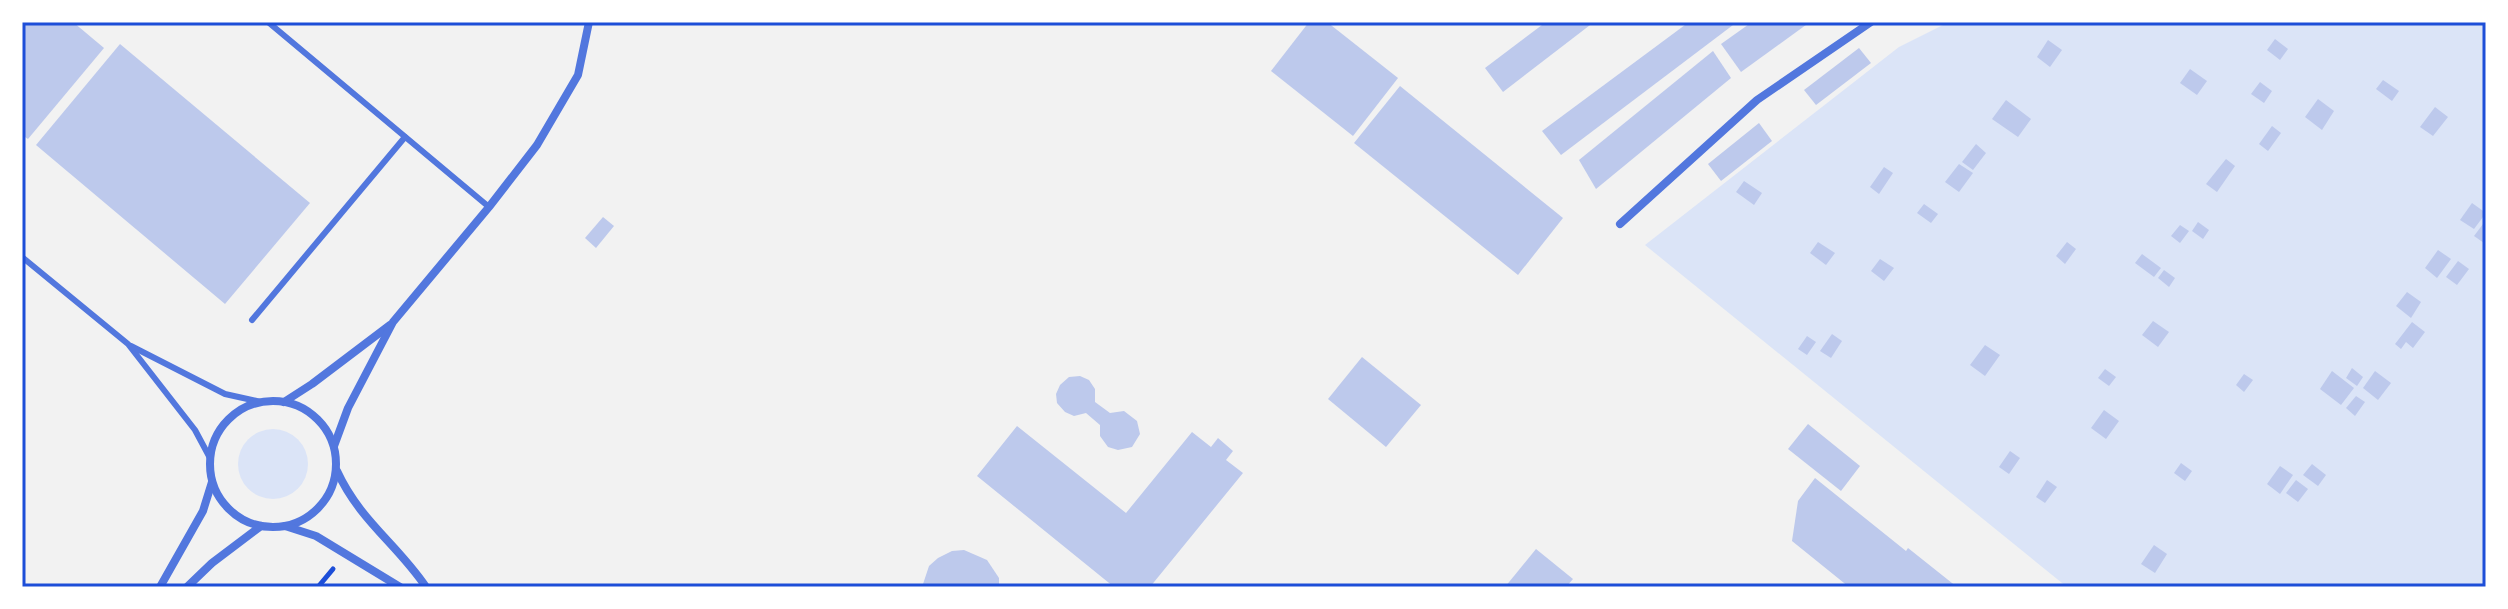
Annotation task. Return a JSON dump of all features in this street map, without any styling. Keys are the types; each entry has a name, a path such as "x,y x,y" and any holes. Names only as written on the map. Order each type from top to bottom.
{"street":[{"path":"334,446 348,408 393,322 537,145 578,75 589,22"},
{"path":"1620,224 1757,100 1871,22"},
{"path":"284,402 393,322"},
{"path":"285,526 306,517 323,502 334,481 334,446 323,425 296,405 261,402 240,410 216,436 210,458 212,481 230,511 250,523 285,526 316,536 400,587"},
{"path":"336,469 362,515 413,568 426,587"},
{"path":"160,587 203,511 212,481"},
{"path":"187,587 212,563 261,526"}],"lane":[{"path":"268,22 489,207"},
{"path":"252,320 405,137"},
{"path":"22,257 128,344 225,394 261,402"},
{"path":"128,344 195,430 210,458"}],"shaded area":[{"path":"1949,22 2486,22 2486,587 2067,587 1645,245 1899,47"},
{"path":"273,429 298,439 308,464 298,489 273,499 248,489 238,464 248,439"}],"building":[{"path":"28,22 73,22 104,48 28,139 22,135 22,29"},
{"path":"1309,22 1327,22 1398,78 1353,136 1271,71"},
{"path":"1546,22 1594,22 1503,92 1485,68"},
{"path":"1689,22 1737,22 1561,155 1542,131"},
{"path":"1752,22 1810,22 1741,72 1721,44"},
{"path":"2275,39 2288,49 2280,60 2267,50"},
{"path":"2048,40 2062,50 2050,67 2037,57"},
{"path":"120,44 310,203 225,304 36,145"},
{"path":"1859,48 1871,63 1816,105 1804,90"},
{"path":"1713,51 1731,78 1596,189 1579,160"},
{"path":"2190,69 2207,81 2197,95 2180,83"},
{"path":"2383,80 2399,91 2392,101 2376,89"},
{"path":"2260,82 2272,91 2264,103 2251,94"},
{"path":"1400,86 1563,218 1518,275 1354,143"},
{"path":"2318,99 2334,111 2322,130 2305,117"},
{"path":"2006,100 2031,119 2018,137 1992,119"},
{"path":"2435,107 2448,117 2433,136 2420,127"},
{"path":"1759,123 1772,141 1721,181 1708,164"},
{"path":"2272,126 2281,133 2268,151 2259,144"},
{"path":"1976,144 1986,153 1973,170 1962,162"},
{"path":"2226,159 2235,166 2217,192 2206,184"},
{"path":"1959,164 1973,173 1959,192 1945,182"},
{"path":"1884,167 1893,173 1879,194 1870,187"},
{"path":"1744,181 1762,193 1754,205 1736,192"},
{"path":"2472,203 2486,213 2474,229 2460,220"},
{"path":"1924,204 1938,214 1931,223 1917,213"},
{"path":"603,217 614,226 596,248 585,238"},
{"path":"2486,220 2486,241 2484,243 2474,236"},
{"path":"2198,222 2209,230 2203,239 2192,231"},
{"path":"2180,225 2189,231 2180,243 2171,236"},
{"path":"1818,242 1835,253 1826,265 1810,253"},
{"path":"2067,242 2076,249 2065,264 2056,256"},
{"path":"2438,250 2451,259 2437,278 2425,268"},
{"path":"2142,254 2161,268 2154,277 2135,263"},
{"path":"1880,259 1894,268 1884,281 1871,271"},
{"path":"2458,261 2469,269 2457,285 2446,277"},
{"path":"2164,270 2175,278 2169,287 2158,278"},
{"path":"2407,292 2421,302 2411,318 2396,306"},
{"path":"2153,321 2169,332 2158,347 2142,335"},
{"path":"2412,322 2425,332 2413,348 2406,342 2401,349 2395,344"},
{"path":"1832,334 1842,341 1831,358 1820,351"},
{"path":"1807,336 1816,342 1807,355 1798,349"},
{"path":"1985,345 2000,355 1985,376 1970,365"},
{"path":"1362,357 1421,405 1386,447 1328,399"},
{"path":"2352,368 2363,377 2357,386 2346,378"},
{"path":"2105,369 2116,377 2109,386 2098,378"},
{"path":"2332,371 2354,388 2341,405 2320,389"},
{"path":"2375,371 2391,383 2378,400 2363,388"},
{"path":"2244,374 2253,380 2244,392 2236,385"},
{"path":"1080,376 1089,380 1095,389 1095,402 1110,413 1124,411 1137,421 1140,434 1132,447 1118,450 1108,447 1100,436 1100,425 1086,413 1074,416 1065,412 1057,403 1056,394 1060,385 1069,377"},
{"path":"2356,396 2365,402 2355,416 2346,408"},
{"path":"2104,410 2119,421 2106,439 2091,428"},
{"path":"1808,424 1860,466 1841,491 1788,449"},
{"path":"1017,426 1126,513 1192,432 1211,447 1218,438 1233,451 1226,460 1243,473 1150,587 1114,587 977,476"},
{"path":"2010,451 2020,458 2009,474 1999,467"},
{"path":"2181,463 2192,471 2185,481 2174,473"},
{"path":"2312,464 2326,475 2318,486 2303,475"},
{"path":"2280,466 2293,475 2280,494 2267,484"},
{"path":"1815,478 1906,551 1908,548 1957,587 1849,587 1792,541 1798,501"},
{"path":"2047,480 2057,487 2045,503 2036,497"},
{"path":"2296,480 2308,489 2298,502 2286,493"},
{"path":"2154,545 2167,554 2155,573 2141,564"},
{"path":"1536,549 1573,579 1566,587 1505,587"},
{"path":"964,550 987,560 999,578 999,587 922,587 929,566 938,558 952,551"}]}
